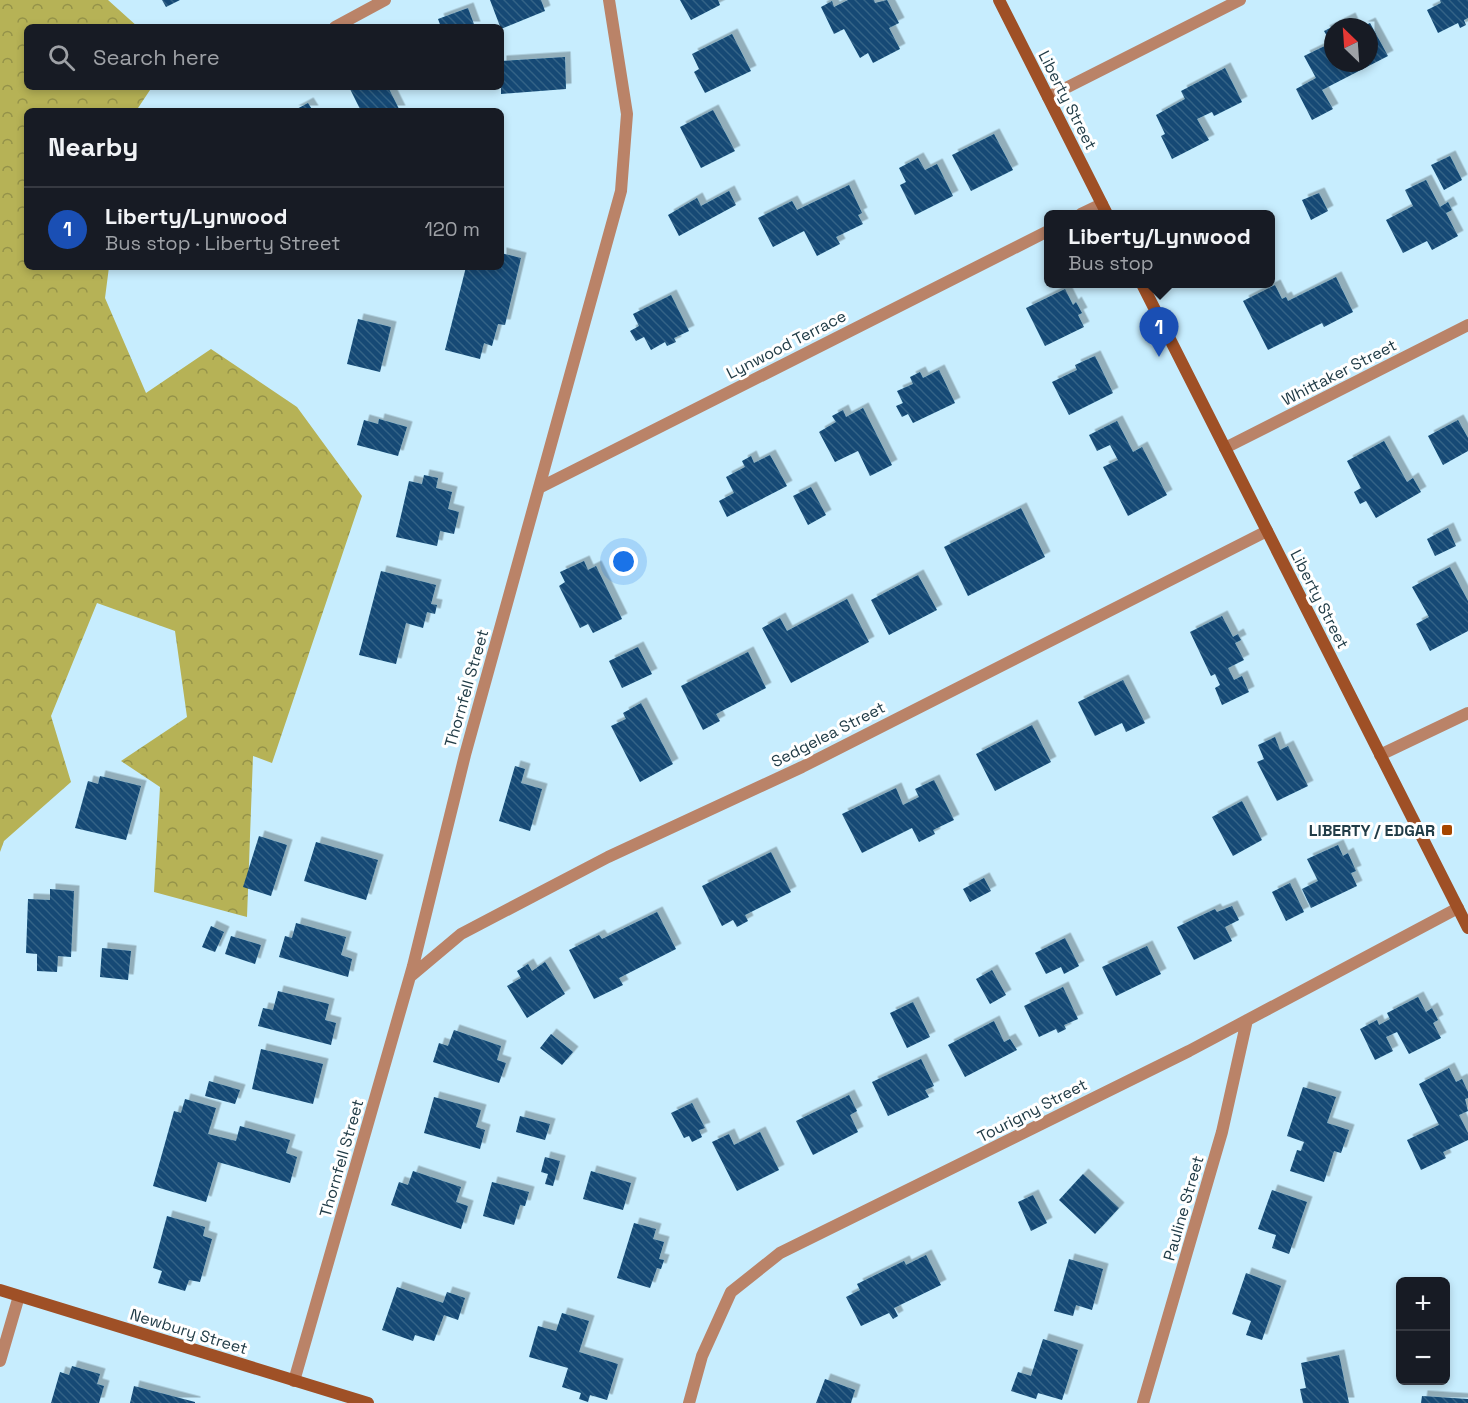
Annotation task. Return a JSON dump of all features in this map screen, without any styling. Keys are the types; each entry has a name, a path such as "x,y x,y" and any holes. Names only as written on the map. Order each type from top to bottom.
{"main road":[{"name":"Liberty Street","path":"999,0 1105,209"},
{"name":"Liberty Street","path":"1144,288 1468,928"},
{"name":"Newbury Street","path":"0,1290 368,1403"}],"street":[{"path":"341,24 385,0"},
{"name":"Thornfell Street","path":"294,1381 410,976 465,755 621,191 627,114 609,0"},
{"path":"1048,98 1240,0"},
{"name":"Lynwood Terrace","path":"539,488 1044,233"},
{"name":"Whittaker Street","path":"1225,448 1468,325"},
{"name":"Sedgelea Street","path":"410,976 461,934 608,857 802,767 1267,531"},
{"path":"1380,755 1468,713"},
{"name":"Tourigny Street","path":"689,1403 702,1356 731,1292 780,1253 1247,1020 1458,908"},
{"name":"Pauline Street","path":"1143,1403 1222,1132 1247,1020"},
{"path":"0,1361 19,1296"}],"green space":[{"path":"0,0 108,0 135,24 24,24 24,90 150,90 138,108 24,108 24,270 109,270 105,298 146,393 211,349 297,407 362,496 272,763 253,756 247,917 154,892 160,787 121,761 187,717 175,631 97,603 51,716 71,782 4,841 0,852"}],"building":[{"path":"162,0 180,0 166,7"},
{"path":"490,0 541,0 545,11 504,28 504,24 499,24"},
{"path":"680,0 718,0 720,5 691,20"},
{"path":"848,0 874,0 875,3 887,0 899,23 889,28 900,49 873,63 868,53 860,58 844,29 834,34 821,7 832,1 834,7"},
{"path":"1440,0 1468,0 1468,18 1464,20 1466,25 1460,28 1458,23 1438,33 1427,10 1441,3"},
{"path":"468,8 474,24 440,24 438,19"},
{"path":"732,34 751,71 705,93 694,72 699,69 692,54"},
{"path":"1378,38 1388,56 1378,61"},
{"path":"1324,46 1324,72 1357,72 1322,90 1333,109 1312,120 1296,89 1316,78 1304,56"},
{"path":"565,57 566,89 501,94 501,90 504,90 504,61"},
{"path":"1225,68 1242,102 1214,116 1212,112 1197,119 1209,140 1172,159 1161,136 1165,134 1156,115 1185,99 1181,91"},
{"path":"350,90 390,90 398,108 360,108"},
{"path":"308,103 311,108 299,108"},
{"path":"713,110 735,151 701,168 680,127"},
{"path":"994,134 1013,170 971,191 952,155"},
{"path":"1450,156 1462,180 1444,190 1431,165"},
{"path":"918,158 925,170 937,164 953,196 915,215 900,185 906,182 899,168"},
{"path":"1426,180 1440,207 1448,202 1452,210 1446,213 1458,236 1432,250 1427,241 1403,253 1386,220 1413,206 1405,190"},
{"path":"849,185 862,213 858,215 863,224 836,237 840,244 817,256 804,231 773,247 758,218 792,201 797,210"},
{"path":"729,191 736,205 679,236 668,215 697,198 701,206"},
{"path":"1319,193 1328,211 1311,220 1302,200"},
{"path":"504,254 521,258 505,325 498,324 492,346 484,343 480,359 445,350 465,270 504,270"},
{"path":"1336,277 1353,312 1324,327 1322,323 1268,350 1243,301 1269,288 1275,288 1275,285 1282,299 1286,297 1288,301"},
{"path":"1065,289 1073,305 1076,302 1082,313 1078,315 1084,327 1045,346 1026,308"},
{"path":"671,295 689,331 674,338 676,342 667,346 665,342 651,350 644,337 636,341 630,331 639,326 633,314"},
{"path":"358,319 391,327 380,372 347,364"},
{"path":"1095,356 1113,393 1069,415 1052,382 1077,370 1075,365"},
{"path":"939,370 955,403 913,423 908,414 902,417 896,406 903,403 897,391 913,384 910,377 920,372 923,378"},
{"path":"863,408 892,465 870,476 858,451 835,462 819,432 836,422 832,416 843,410 846,417"},
{"path":"379,419 407,427 398,456 357,445 364,420 378,424"},
{"path":"1458,420 1468,438 1468,451 1443,465 1428,436"},
{"path":"1117,421 1133,452 1142,447 1167,495 1128,516 1103,467 1118,460 1110,445 1097,451 1089,435"},
{"path":"1384,441 1407,482 1413,478 1421,492 1376,518 1366,501 1360,504 1354,492 1361,488 1347,461"},
{"path":"770,455 787,486 727,517 719,501 734,493 726,477 745,467 742,461 751,456 754,463"},
{"path":"424,475 438,478 436,488 452,492 448,509 459,512 454,534 440,531 437,546 396,537 409,481 422,484"},
{"path":"811,487 826,515 808,525 793,496"},
{"path":"1021,508 1045,557 968,596 944,547"},
{"path":"1448,528 1456,546 1435,556 1427,539"},
{"path":"584,561 588,570 596,566 622,619 593,633 588,624 580,628 559,586 565,582 560,572"},
{"path":"1450,567 1468,601 1468,631 1430,651 1416,624 1429,617 1412,587"},
{"path":"381,571 436,585 431,604 437,605 435,614 427,612 423,628 406,623 396,664 359,655"},
{"path":"918,575 937,610 889,635 871,600"},
{"path":"847,599 869,642 791,683 762,628 780,618 787,631"},
{"path":"1222,616 1233,637 1238,634 1241,640 1235,643 1244,660 1228,668 1234,680 1242,676 1249,692 1222,705 1215,688 1220,685 1215,674 1211,676 1190,632"},
{"path":"638,647 652,674 622,688 609,661"},
{"path":"748,652 766,688 716,714 720,721 703,730 681,686"},
{"path":"1123,680 1145,723 1126,732 1122,723 1095,736 1078,702"},
{"path":"641,703 673,764 640,782 611,726 626,719 623,713"},
{"path":"1032,725 1051,762 995,791 976,754"},
{"path":"1275,737 1280,750 1288,746 1308,786 1277,801 1257,762 1264,759 1258,745"},
{"path":"515,766 525,769 521,783 542,789 530,831 499,821"},
{"path":"100,776 141,786 126,840 75,828 88,781 98,784"},
{"path":"934,780 954,820 933,830 935,834 919,842 912,828 862,853 842,814 896,788 903,805 919,797 915,789"},
{"path":"1242,801 1262,840 1233,856 1212,817"},
{"path":"259,836 287,845 271,896 243,887"},
{"path":"316,842 378,860 366,900 304,881"},
{"path":"1338,845 1343,856 1348,853 1356,871 1351,873 1357,886 1311,908 1302,889 1318,881 1307,859"},
{"path":"771,852 791,892 745,915 748,921 737,927 733,920 722,926 702,886"},
{"path":"984,878 991,891 970,902 963,889"},
{"path":"1290,883 1304,912 1286,921 1272,892"},
{"path":"50,889 74,891 71,957 58,956 57,972 37,971 37,954 26,953 28,899 50,900"},
{"path":"1232,906 1239,920 1225,927 1232,941 1194,960 1177,927 1215,909 1217,912"},
{"path":"657,912 676,949 619,978 623,985 594,999 569,950 599,935 602,939"},
{"path":"296,923 346,937 341,955 352,959 348,977 279,957 285,936 292,938"},
{"path":"211,926 224,932 215,952 202,947"},
{"path":"231,936 261,945 255,964 225,954"},
{"path":"1065,938 1079,966 1064,974 1061,967 1046,974 1035,953"},
{"path":"1147,946 1161,974 1116,996 1102,967"},
{"path":"102,948 131,951 128,980 100,977"},
{"path":"545,962 565,994 527,1018 507,986 521,978 517,971 528,964 532,971"},
{"path":"992,970 1006,995 990,1004 976,979"},
{"path":"1063,987 1078,1019 1064,1025 1066,1029 1058,1033 1056,1029 1039,1037 1024,1006"},
{"path":"278,991 329,1004 325,1020 336,1023 331,1045 258,1026 263,1008 273,1010"},
{"path":"1418,997 1426,1012 1432,1008 1438,1020 1433,1023 1441,1038 1409,1054 1397,1032 1386,1037 1393,1051 1375,1060 1360,1029 1377,1020 1379,1025 1390,1019 1387,1013"},
{"path":"913,1002 930,1037 907,1048 890,1013"},
{"path":"994,1021 1004,1042 1010,1039 1017,1050 965,1077 948,1045"},
{"path":"454,1030 501,1046 497,1060 506,1063 499,1083 433,1062 439,1043 448,1046"},
{"path":"551,1034 573,1052 562,1065 540,1048"},
{"path":"261,1049 323,1064 313,1104 252,1089"},
{"path":"921,1059 934,1086 925,1090 929,1097 888,1116 872,1082"},
{"path":"1449,1068 1456,1082 1462,1079 1468,1092 1468,1098 1465,1099 1468,1111 1459,1115 1468,1133 1468,1140 1443,1152 1446,1158 1421,1170 1407,1140 1439,1125 1419,1084"},
{"path":"209,1081 240,1090 235,1104 205,1096"},
{"path":"1303,1087 1336,1097 1327,1123 1349,1130 1341,1153 1334,1151 1324,1182 1290,1171 1297,1150 1301,1151 1304,1142 1287,1136"},
{"path":"849,1095 857,1111 850,1115 858,1132 813,1155 796,1121"},
{"path":"434,1097 481,1110 476,1127 485,1130 480,1149 424,1133"},
{"path":"185,1099 216,1108 208,1134 236,1141 240,1126 290,1140 286,1153 297,1157 290,1183 218,1162 206,1202 153,1186 174,1111 181,1113"},
{"path":"692,1103 705,1128 699,1130 702,1137 692,1142 689,1136 684,1138 671,1113"},
{"path":"520,1116 550,1124 545,1140 516,1132"},
{"path":"760,1132 779,1170 737,1191 712,1142 729,1134 734,1145"},
{"path":"545,1157 560,1161 553,1186 545,1184 548,1174 541,1172"},
{"path":"413,1171 461,1187 456,1202 468,1206 461,1229 391,1205 399,1182 408,1185"},
{"path":"591,1171 631,1183 623,1210 583,1199"},
{"path":"1083,1174 1119,1208 1095,1234 1059,1200"},
{"path":"492,1182 529,1192 525,1206 520,1205 514,1225 483,1216"},
{"path":"1272,1190 1307,1202 1289,1254 1272,1248 1276,1235 1258,1229"},
{"path":"1033,1195 1047,1223 1031,1231 1018,1202"},
{"path":"167,1216 205,1227 203,1236 212,1239 200,1282 189,1280 185,1291 158,1283 162,1271 153,1268"},
{"path":"634,1223 656,1229 653,1239 664,1242 659,1259 664,1260 661,1269 657,1268 650,1288 617,1278"},
{"path":"926,1255 941,1285 894,1308 898,1316 893,1319 889,1313 861,1326 846,1297 860,1290 857,1284 904,1261 906,1265"},
{"path":"1069,1259 1103,1269 1092,1310 1076,1305 1073,1316 1054,1311"},
{"path":"1246,1273 1281,1286 1262,1340 1246,1335 1251,1321 1232,1314"},
{"path":"397,1287 443,1303 447,1292 465,1298 458,1320 444,1315 434,1341 415,1335 413,1341 382,1330"},
{"path":"562,1313 589,1321 579,1352 618,1364 607,1400 590,1395 588,1402 579,1399 581,1393 562,1387 568,1368 529,1357 538,1326 556,1331"},
{"path":"1043,1339 1078,1350 1062,1400 1038,1393 1036,1399 1011,1391 1018,1372 1031,1376"},
{"path":"1339,1355 1349,1403 1303,1403 1300,1389 1306,1388 1301,1363"},
{"path":"72,1366 100,1374 97,1384 104,1386 99,1403 51,1403 60,1372 69,1375"},
{"path":"825,1379 855,1390 851,1403 816,1403"},
{"path":"134,1386 195,1402 195,1403 130,1403"},
{"path":"1422,1396 1468,1399 1468,1403 1421,1403"}],"place":[{"name":"Liberty/Lynwood","path":"1159,357"},
{"name":"LIBERTY / EDGAR","path":"1447,830"}]}
